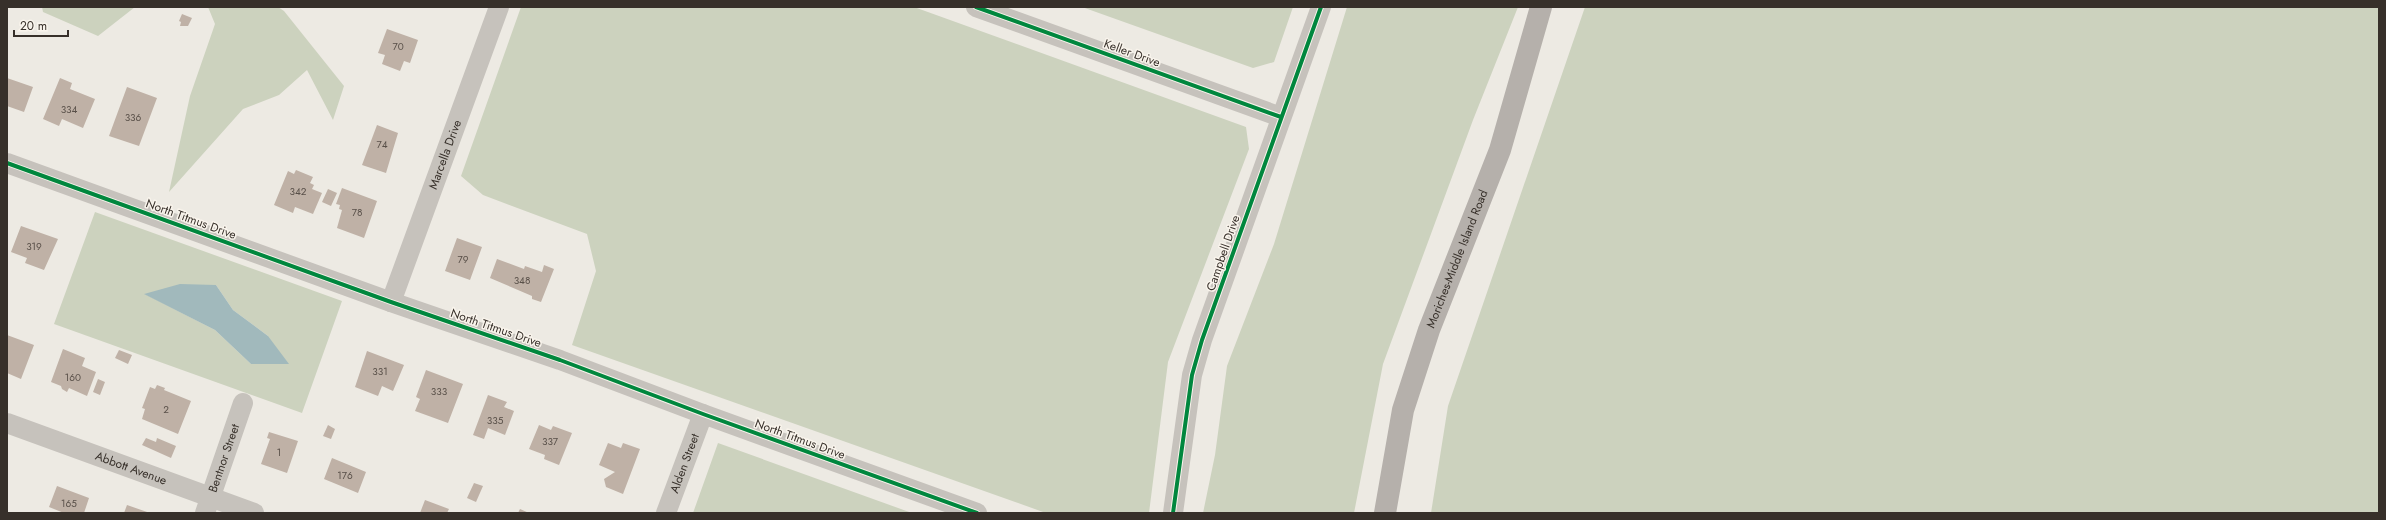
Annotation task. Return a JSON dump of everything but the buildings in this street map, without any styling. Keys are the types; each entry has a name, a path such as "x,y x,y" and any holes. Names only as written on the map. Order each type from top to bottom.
{"main road":[{"name":"Moriches-Middle Island Road","path":"1385,513 1403,410 1429,330 1500,150 1541,7"}],"street":[{"name":"Marcella Drive","path":"391,302 499,7"},
{"name":"Keller Drive","path":"976,7 1281,117"},
{"name":"Campbell Drive","path":"1173,513 1192,375 1202,340 1321,7"},
{"name":"North Titmus Drive","path":"7,162 391,302 560,360 703,414 977,513"},
{"name":"Bentnor Street","path":"208,505 243,403"},
{"name":"Alden Street","path":"666,513 703,414"},
{"name":"Abbott Avenue","path":"7,423 208,505 254,513"}],"green space":[{"path":"42,7 135,7 98,36 43,12"},
{"path":"208,7 278,7 284,11 344,86 333,120 307,70 279,95 243,109 169,192 190,96 215,24"},
{"path":"521,7 914,7 1246,127 1249,149 1168,362 1149,513 1046,513 572,345 596,271 587,234 483,195 461,176"},
{"path":"1082,7 1293,7 1274,62 1253,68"},
{"path":"1347,7 1518,7 1473,120 1383,364 1354,513 1203,513 1215,455 1227,366 1274,244"},
{"path":"1585,7 2379,7 2379,513 1431,513 1448,406"},
{"path":"95,212 342,301 302,413 54,324","holes":["216,285 233,310 268,336 251,364 215,330 145,294"]},
{"path":"718,443 912,513 693,513"}],"water":[{"path":"180,284 216,285 233,310 268,336 289,364 251,364 215,330 144,294"}],"cycle path":[{"path":"976,7 1281,117"},
{"path":"1173,513 1192,375 1202,340 1321,7"},
{"path":"7,163 391,302 560,360 703,414 977,513"}]}
